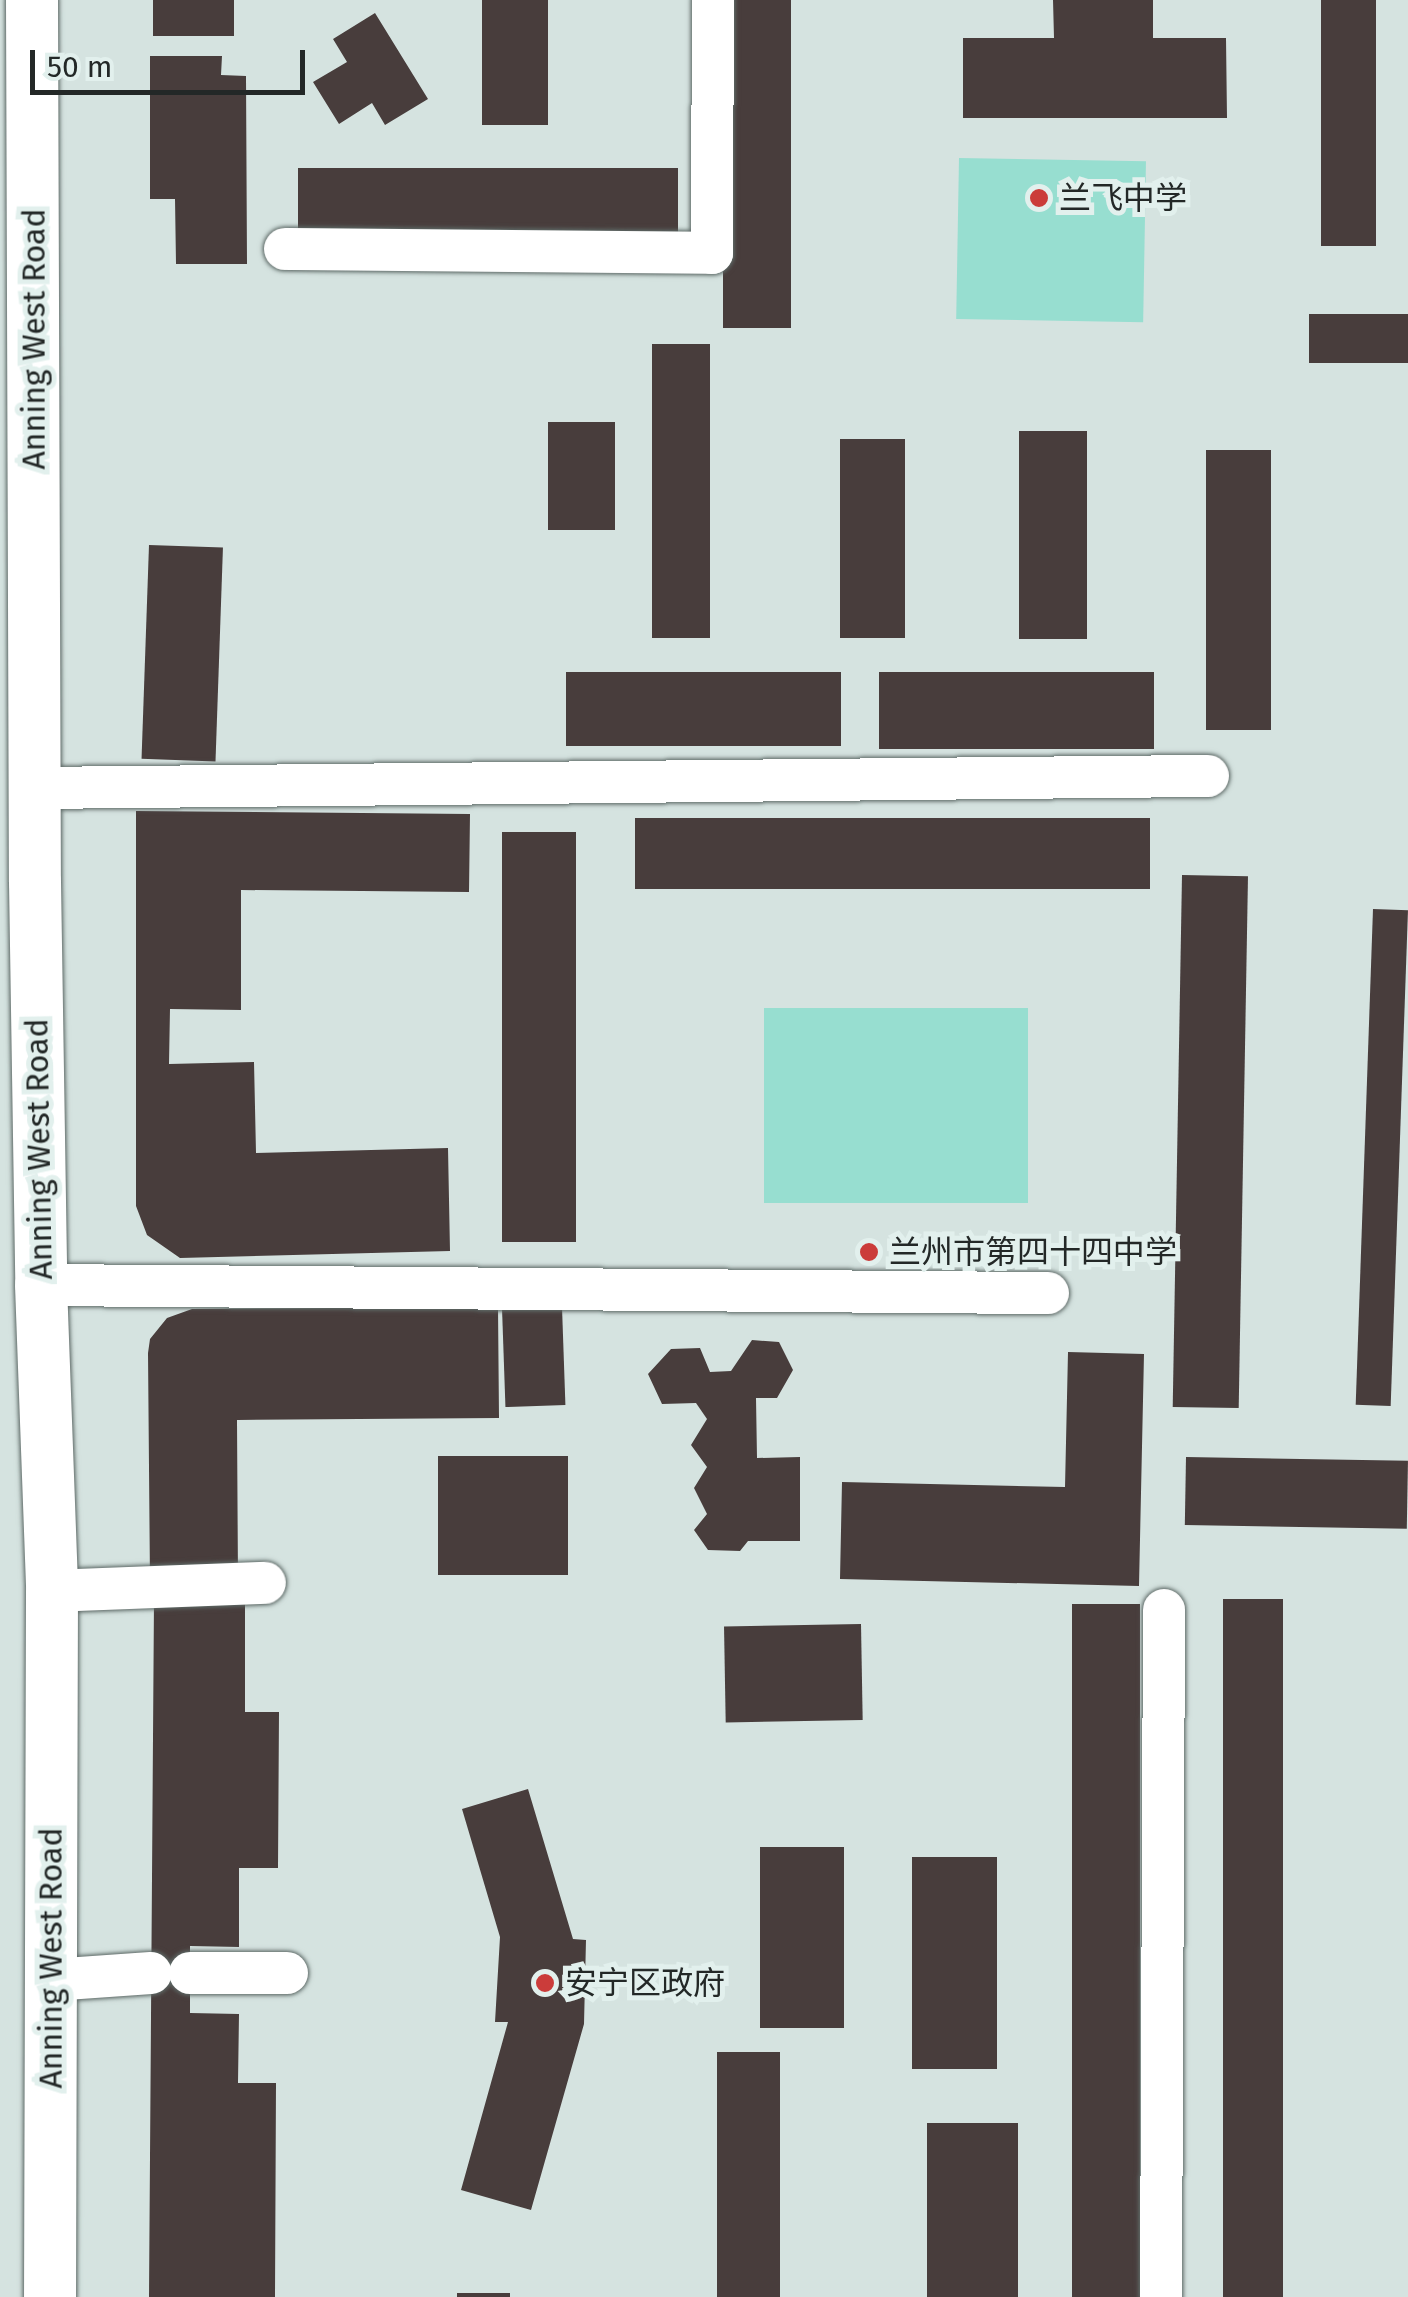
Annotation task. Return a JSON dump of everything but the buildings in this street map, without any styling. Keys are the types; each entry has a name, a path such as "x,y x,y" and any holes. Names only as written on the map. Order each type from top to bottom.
{"main road":[{"name":"Anning West Road","path":"32,0 17,607 35,788 41,1285 52,1591 50,2297"}],"street":[{"path":"284,249 712,253 713,0"},
{"path":"35,788 1208,776"},
{"path":"41,1285 1048,1293"},
{"path":"52,1591 265,1583"},
{"path":"1161,2297 1164,1610"},
{"path":"51,1980 171,1973 288,1973"}],"green space":[{"path":"959,158 1146,161 1143,322 956,319"},
{"path":"764,1008 1028,1008 1028,1203 764,1203"}],"place":[{"name":"兰飞中学","path":"1039,198"},
{"name":"兰州市第四十四中学","path":"869,1252"},
{"name":"安宁区政府","path":"545,1983"}]}
